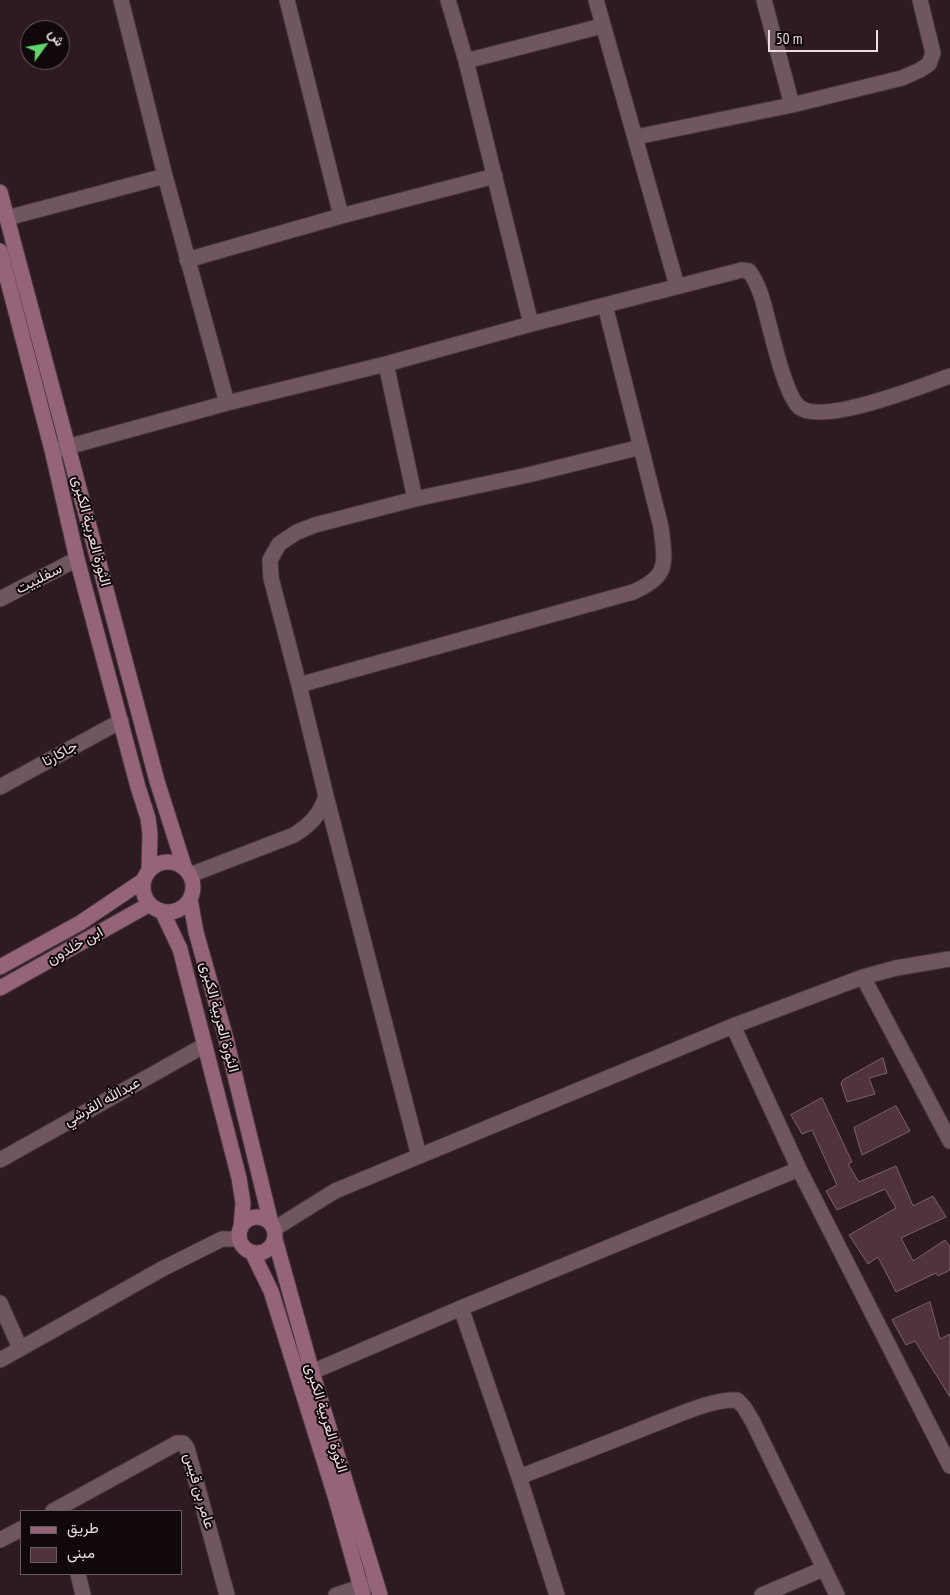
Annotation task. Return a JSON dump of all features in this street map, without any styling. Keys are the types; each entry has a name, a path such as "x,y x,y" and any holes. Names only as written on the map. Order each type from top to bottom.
{"street":[{"path":"121,0 187,260 227,403"},
{"path":"287,0 341,216"},
{"path":"448,0 466,61 531,324"},
{"path":"596,0 677,286"},
{"path":"764,0 792,105"},
{"path":"636,137 792,105 902,78 920,70 929,64 933,53 920,0"},
{"path":"466,61 602,26"},
{"path":"7,218 165,176"},
{"path":"187,260 341,216 495,176"},
{"name":"الثورة العربية الكبرى","path":"0,192 157,781 188,872"},
{"name":"الثورة العربية الكبرى","path":"0,251 52,450 77,559 148,818 150,834 146,876"},
{"path":"52,450 742,270 749,271 756,283 790,392 799,406 806,410 814,412 839,410 874,402 950,376"},
{"path":"300,685 624,595 650,585 660,575 665,560 661,527 605,305"},
{"path":"386,364 415,499"},
{"path":"419,1156 326,796 300,685 271,578 270,560 279,544 297,532 315,525 415,499 641,447"},
{"name":"سفلييت","path":"0,599 77,559"},
{"name":"جاكارتا","path":"0,787 121,721"},
{"path":"138,787 157,781"},
{"path":"188,872 294,835 317,816 326,796"},
{"path":"171,862 188,872 193,883 190,899 178,910 170,912 156,908 144,895 146,876 155,865 171,862"},
{"name":"ابن خلدون","path":"0,967 80,923 118,899 146,876"},
{"name":"الثورة العربية الكبرى","path":"190,899 196,932 225,1035 312,1372 378,1588"},
{"name":"الثورة العربية الكبرى","path":"156,908 180,949 205,1045 243,1203 240,1233"},
{"name":"ابن خلدون","path":"0,988 156,908"},
{"path":"274,1230 266,1219 254,1217 244,1222 240,1233 246,1249 258,1253 269,1249 274,1230 334,1191 733,1026 863,977 896,968 950,959"},
{"path":"863,977 945,1118 950,1141"},
{"path":"733,1026 799,1169 950,1466"},
{"name":"عبدالله القرشي","path":"0,1160 205,1045"},
{"path":"312,1372 460,1308 799,1169"},
{"path":"0,1360 170,1265 222,1239 240,1233"},
{"name":"الثورة العربية الكبرى","path":"252,1252 274,1300 362,1591"},
{"path":"0,1303 20,1348"},
{"path":"460,1308 557,1595"},
{"path":"519,1478 679,1415 715,1403 737,1400 744,1407 753,1422 837,1595"},
{"name":"عامر بن قيس","path":"58,1510 177,1443 183,1443 187,1448 227,1595"},
{"path":"0,1540 20,1530"},
{"path":"762,1595 823,1569"},
{"path":"78,1575 84,1595"},
{"path":"336,1595 378,1588"}],"building":[{"path":"883,1058 887,1073 869,1078 875,1094 847,1102 841,1083 843,1080"},
{"path":"822,1098 852,1162 848,1164 859,1182 896,1166 913,1206 933,1196 946,1217 901,1238 913,1261 945,1240 950,1247 950,1270 938,1276 936,1273 896,1292 878,1257 868,1264 849,1235 896,1208 885,1189 837,1210 826,1191 837,1185 812,1130 802,1134 791,1115"},
{"path":"896,1106 910,1131 862,1155 854,1128"},
{"path":"930,1302 940,1339 950,1334 950,1397 915,1341 906,1345 892,1320"}]}
